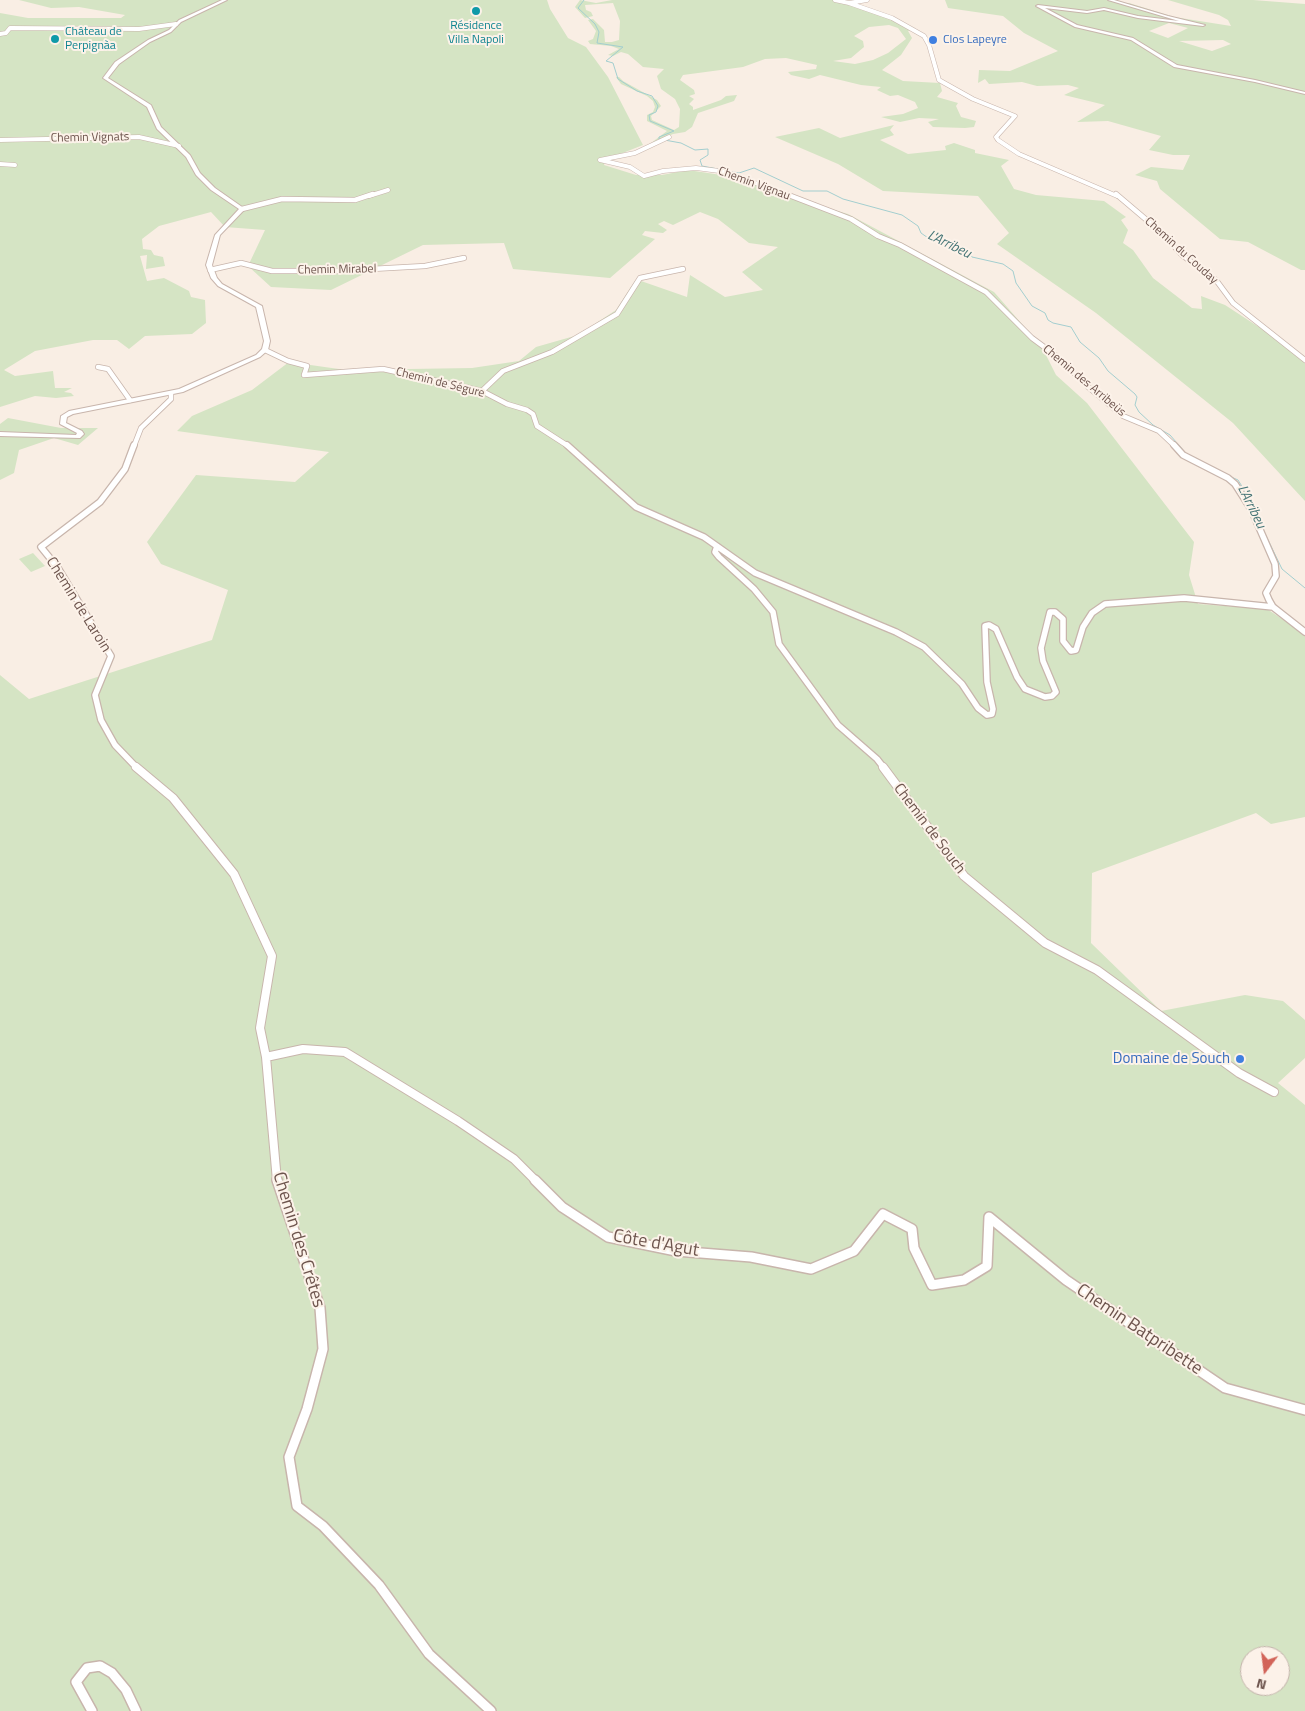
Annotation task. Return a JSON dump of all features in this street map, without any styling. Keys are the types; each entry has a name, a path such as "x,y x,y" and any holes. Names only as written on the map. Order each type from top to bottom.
{"street":[{"path":"0,34 10,28 122,30 176,24 225,0"},
{"path":"834,0 849,3 867,0"},
{"path":"1110,0 1156,14 1203,24 1138,17 1104,10 1087,12 1038,6 1076,26 1132,39 1168,63 1305,93"},
{"name":"Chemin du Couday","path":"849,3 892,18 924,36 930,44 939,80 973,99 1015,116 996,137 998,140 1019,154 1114,193 1162,232 1182,255 1196,263 1216,280 1233,303 1305,360"},
{"path":"176,24 170,31 121,60 105,78 149,106 159,128 188,156 198,174 213,189 242,209"},
{"name":"Chemin Vignats","path":"0,140 139,137 179,146"},
{"name":"Chemin Vignau","path":"669,137 635,153 600,160 630,167 644,176 662,171 696,168 727,172 851,220 878,236 968,280"},
{"path":"0,164 15,165"},
{"path":"0,434 78,437 81,434 80,432 63,424 63,418 66,414 130,400 171,394 258,356 265,350 267,341 259,306 220,286 210,270 209,261 218,235 242,209 282,199 355,200 388,190"},
{"name":"Chemin Mirabel","path":"210,270 241,263 272,271 336,271 425,266 464,258"},
{"path":"482,390 492,383 503,370 552,352 618,314 640,278 683,268"},
{"name":"Chemin des Arribeüs","path":"968,280 986,292 1032,338 1059,358 1087,386 1124,416 1158,431 1168,438 1183,456 1218,472 1235,484 1251,509 1277,571 1266,593 1273,607"},
{"name":"Chemin de Ségure","path":"265,350 288,361 307,366 304,375 383,369 482,390 533,414 537,426 560,440 636,507 704,537"},
{"path":"98,367 108,369 130,400"},
{"name":"Chemin de Laroin","path":"134,765 115,745 101,720 94,695 111,656 58,568 41,548 100,502 125,469 141,428 171,400 171,394"},
{"name":"Chemin de Souch","path":"704,537 717,546 714,552 718,557 754,589 773,612 779,644 838,725 877,759 964,876 1045,943 1097,970 1239,1073 1274,1092"},
{"path":"717,546 755,573 880,624 924,648 962,684 978,708 987,714 992,714 993,709 987,682 985,626 989,625 996,629 1018,677 1026,689 1045,697 1052,696 1056,692 1043,661 1041,648 1050,612 1055,612 1063,619 1063,640 1070,651 1076,650 1083,627 1092,613 1105,604 1184,598 1273,607 1305,632"},
{"name":"Chemin des Crêtes","path":"134,765 173,798 234,874 272,956 260,1028 266,1058 276,1178 320,1308 322,1349 307,1409 289,1457 298,1506 323,1526 379,1585 429,1654 491,1711"},
{"name":"Côte d'Agut","path":"266,1058 303,1049 345,1052 458,1120 514,1159 562,1207 608,1237 676,1251 751,1257 811,1269 854,1251 883,1214 912,1229 914,1248 932,1285 964,1280 987,1266 990,1217"},
{"name":"Chemin Batpribette","path":"990,1217 1066,1280 1225,1388 1305,1410"},
{"path":"92,1711 76,1682 87,1668 100,1666 112,1673 126,1690 136,1711"}],"green space":[{"path":"19,0 547,0 550,9 568,38 586,47 608,77 643,145 605,160 604,165 636,175 662,175 688,170 741,178 848,214 994,292 1042,347 1056,375 1087,403 1194,542 1189,575 1198,604 1267,609 1305,634 1305,817 1271,824 1256,813 1092,873 1091,943 1161,1011 1245,995 1283,1001 1305,1020 1305,1058 1278,1083 1305,1105 1305,1711 0,1711 0,675 29,699 212,640 228,590 161,564 147,542 196,475 295,482 329,452 177,431 192,416 252,390 289,362 346,370 472,368 519,361 536,347 578,335 616,310 635,281 641,281 687,297 690,275 725,297 763,290 742,272 778,247 749,243 718,219 700,212 673,225 664,221 658,224 667,230 663,233 645,231 642,235 655,239 610,278 513,269 504,243 423,245 331,290 271,287 248,266 265,230 225,227 211,212 159,226 142,239 143,249 151,250 154,255 163,257 165,266 146,269 147,255 140,256 147,281 164,278 189,291 191,297 205,300 206,323 192,334 145,336 129,349 117,340 93,340 35,351 4,370 15,376 53,371 55,388 72,388 64,392 71,393 74,396 56,398 35,396 0,407 0,13 28,18 121,18 125,15 79,7 51,8"},
{"path":"580,0 596,3 612,0 838,0 853,3 915,28 908,31 912,38 901,55 882,70 903,81 940,83 942,91 937,97 958,103 956,106 961,117 976,121 974,127 933,127 928,122 939,119 919,118 900,122 881,117 903,114 918,108 915,102 898,95 890,96 877,90 881,87 861,85 820,75 809,79 791,75 788,72 816,69 817,65 786,58 765,59 743,67 683,75 680,80 694,90 695,94 689,96 694,99 689,104 693,107 693,110 721,100 726,96 737,95 734,101 698,113 692,127 685,132 673,134 651,143 667,131 647,121 647,115 653,112 655,107 653,101 647,96 621,84 616,77 657,100 661,106 651,116 652,120 674,130 679,127 680,109 675,99 661,89 657,76 664,69 643,67 628,54 621,52 613,56 608,55 619,49 611,46 590,44 588,41 593,39 596,31 588,20 593,19 604,30 605,42 619,40 620,21 613,3 585,5 586,10 591,12 593,16 585,18 575,7","holes":["889,25 898,28 906,39 888,53 873,60 855,64 833,61 851,58 864,47 863,41 854,36 869,27"]},
{"path":"945,0 1107,0 1121,4 1129,3 1174,17 1231,26 1228,20 1219,15 1168,0 1253,0 1305,4 1305,270 1301,270 1248,242 1220,239 1160,189 1157,181 1135,175 1151,167 1183,170 1190,155 1173,155 1149,150 1161,136 1108,121 1077,122 1105,105 1064,95 1079,88 1068,85 1037,86 1022,82 989,84 985,79 978,83 979,70 1010,71 1058,51 1024,33 1003,16 948,8","holes":["1169,23 1188,28 1168,38 1149,31","1223,40 1231,44 1212,51 1179,41"]},
{"path":"894,125 890,130 894,135 880,140 908,154 946,150 945,146 954,143 975,150 975,153 1009,160 1001,166 1014,189 1036,195 1104,201 1126,217 1121,220 1128,230 1123,243 1133,250 1153,278 1192,308 1202,309 1201,296 1225,305 1268,333 1305,361 1305,501 1233,423 1096,313 997,244 1009,233 978,196 883,191 838,164 775,137 819,128 840,138"},
{"path":"8,418 61,428 98,428 78,445 54,438 19,450 14,473 0,480 0,424"},
{"path":"33,553 45,566 31,572 19,559"}],"waterway":[{"name":"L'Arribeu","path":"584,0 578,8 595,24 599,32 597,43 623,47 606,61 613,63 618,79 637,91 652,96 658,106 656,112 649,115 650,121 674,131 659,137 659,139 681,143 695,150 708,149 708,155 700,160 702,166 739,173 754,168 803,191 827,191 843,199 902,215 918,226 921,233 931,240 950,243 969,252 972,257 1003,264 1013,271 1016,283 1032,306 1045,313 1048,320 1053,323 1071,327 1080,342 1099,358 1108,371 1135,394 1137,397 1135,405 1139,412 1153,425 1170,435 1183,450"},
{"name":"L'Arribeu","path":"1203,463 1221,472"},
{"name":"L'Arribeu","path":"1229,476 1238,480 1243,488 1282,569 1305,588"}],"place":[{"name":"Résidence Villa Napoli","path":"476,11"},
{"name":"Château de Perpignàa","path":"55,39"},
{"name":"Clos Lapeyre","path":"933,40"},
{"name":"Domaine de Souch","path":"1240,1059"}]}
